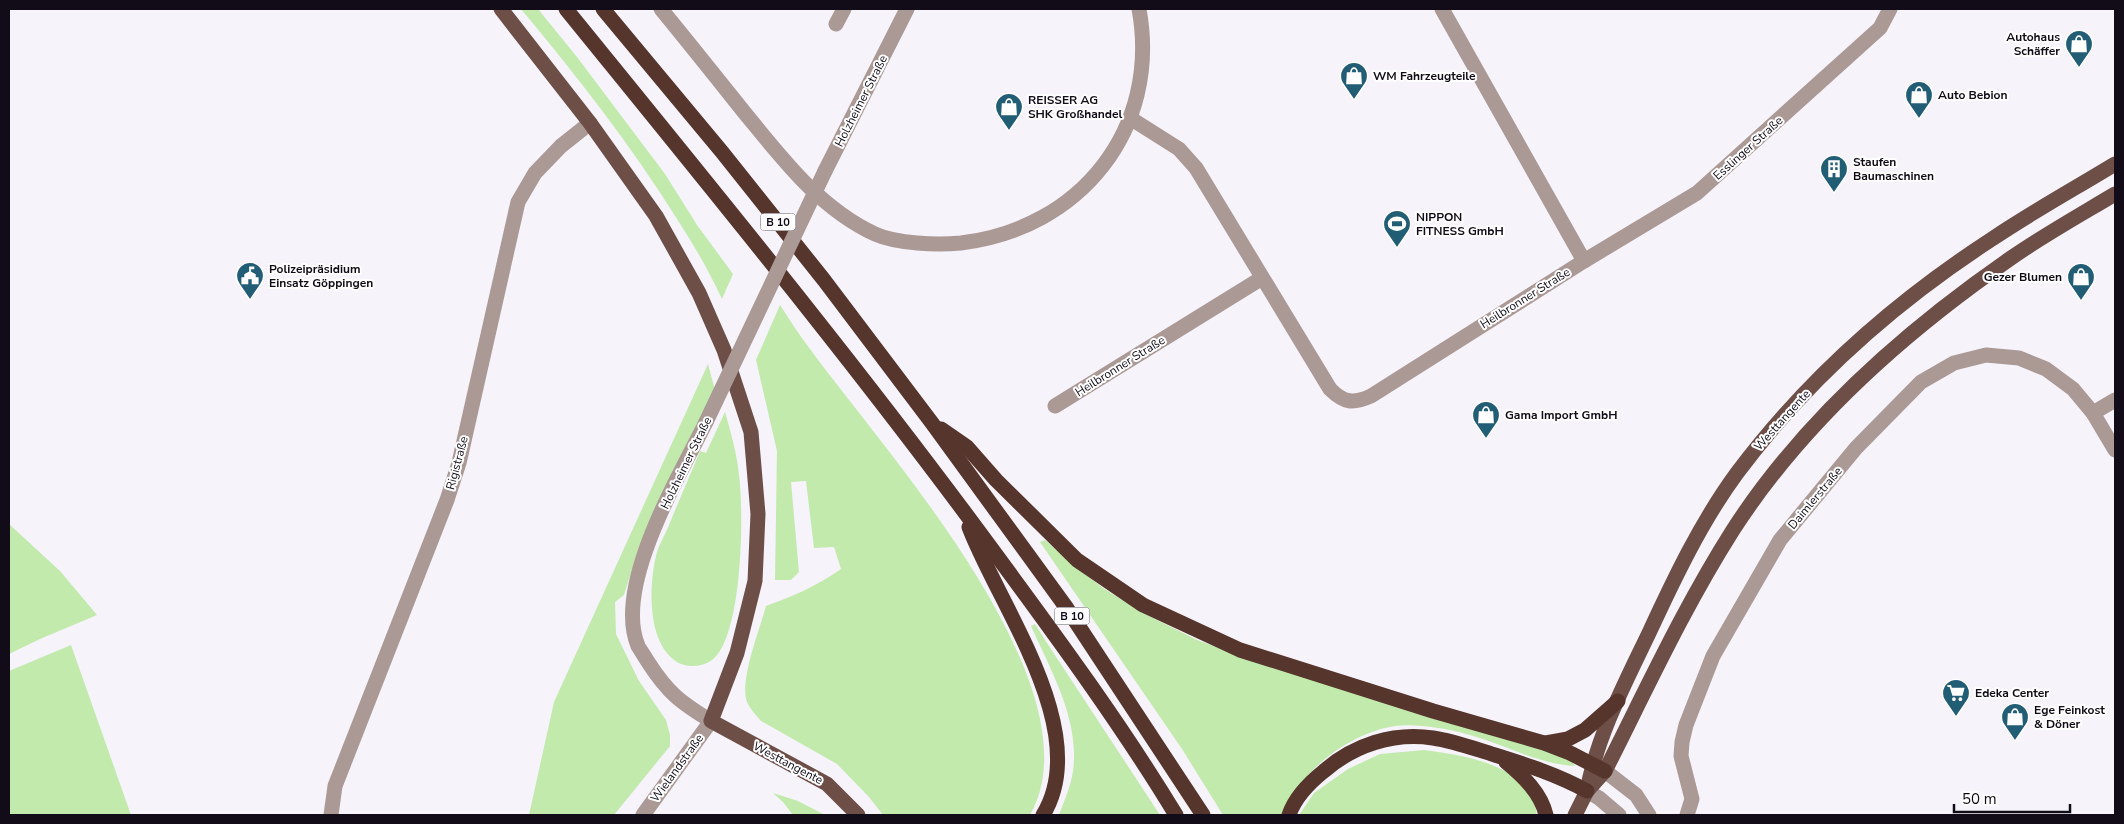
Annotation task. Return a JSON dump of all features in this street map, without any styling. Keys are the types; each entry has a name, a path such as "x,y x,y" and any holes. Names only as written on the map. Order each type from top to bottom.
{"highway":[{"name":"B 10","path":"566,9 792,289 963,509 1047,623 1176,815"},
{"name":"B 10","path":"602,9 722,152 824,280 932,423 1066,607 1204,815"},
{"name":"B 10","path":"932,423 967,447 1002,486 1077,560 1143,606 1240,650 1433,711 1544,743"},
{"path":"963,509 980,556 1014,618 1038,673 1051,712 1056,733 1057,776 1048,808 1044,815"},
{"path":"1544,743 1568,739 1585,730 1618,700"},
{"path":"1288,815 1309,783 1344,754 1364,746 1395,738 1434,738 1499,756 1559,776 1588,791"},
{"path":"1544,743 1570,753 1598,768"},
{"path":"1499,756 1529,784 1541,801 1546,815"}],"main road":[{"path":"501,9 590,123 656,216 699,293 724,350 751,432 758,514 755,580 736,653 711,721"},
{"name":"Westtangente","path":"1598,768 1618,700 1674,580 1712,511 1736,475 1775,425 1839,359 1882,321 1944,271 1992,238 2115,164"},
{"name":"Westtangente","path":"1575,815 1598,768 1693,597 1734,529 1769,480 1815,423 1840,397 1896,346 1961,294 2012,257 2115,194"},
{"name":"Westtangente","path":"711,721 827,784 858,815"}],"street":[{"path":"661,9 785,162 826,204 876,234 909,242 947,244 985,240 1022,227 1064,203 1086,184 1105,162 1119,142 1130,118 1140,83 1143,49 1138,9"},
{"path":"836,24 844,9"},
{"name":"Holzheimer Straße","path":"711,721 684,704 664,686 638,646 632,615 636,580 652,533 825,171 907,9"},
{"name":"Heilbronner Straße","path":"1130,118 1179,149 1200,174 1330,389 1339,398 1352,402 1371,396 1584,261 1442,9"},
{"name":"Esslinger Straße","path":"1584,261 1698,193 1880,28 1890,9"},
{"name":"Rigistraße","path":"331,815 335,786 447,500 459,463 518,202 535,173 561,146 590,123"},
{"name":"Heilbronner Straße","path":"1055,406 1262,278"},
{"name":"Daimlerstraße","path":"1688,815 1692,799 1681,756 1682,742 1686,725 1713,656 1780,540 1856,448 1921,382 1954,363 1986,355 2019,358 2046,368 2073,389 2093,413 2115,450"},
{"path":"2093,413 2115,400"},
{"name":"Wielandstraße","path":"643,815 711,721"},
{"path":"1598,768 1636,795 1649,815"},
{"path":"1588,791 1618,815"}],"green space":[{"path":"521,9 538,9 577,57 665,174 697,225 733,274 722,299 695,248 641,164 583,85"},
{"path":"780,305 806,344 930,506 974,571 1011,638 1036,702 1044,763 1030,815 883,815 869,797 837,764 761,721 748,705 745,693 748,668 766,606 805,590 841,569 834,547 814,548 806,481 791,482 799,572 791,580 775,580 777,451 756,360"},
{"path":"708,364 716,394 638,550 624,595 615,602 616,634 639,681 666,720 670,735 670,746 614,815 529,815 554,702"},
{"path":"725,412 737,459 741,492 741,543 735,601 730,626 722,647 708,663 688,666 674,660 665,651 659,639 652,611 654,568 658,548 700,451 706,453"},
{"path":"9,524 60,571 97,615 9,654"},
{"path":"1045,540 1103,588 1143,613 1197,640 1279,669 1551,750 1571,760 1575,766 1548,762 1483,739 1453,731 1422,726 1395,726 1358,738 1323,760 1305,779 1284,815 1223,815 1182,749 1040,542"},
{"path":"1035,624 1160,815 1059,815 1073,771 1072,733 1062,696 1031,626"},
{"path":"71,645 131,815 9,815 9,671"},
{"path":"1424,750 1476,760 1494,766 1509,774 1522,784 1532,798 1537,815 1299,815 1314,793 1348,769 1380,754"},
{"path":"773,793 798,801 825,815 793,815"}],"place":[{"name":"Autohaus Schäffer","path":"2079,68"},
{"name":"WM Fahrzeugteile","path":"1354,100"},
{"name":"Auto Bebion","path":"1919,119"},
{"name":"REISSER AG SHK Großhandel","path":"1009,131"},
{"name":"Staufen Baumaschinen","path":"1834,193"},
{"name":"NIPPON FITNESS GmbH","path":"1397,248"},
{"name":"Polizeipräsidium Einsatz Göppingen","path":"250,300"},
{"name":"Gezer Blumen","path":"2081,301"},
{"name":"Gama Import GmbH","path":"1486,439"},
{"name":"Edeka Center","path":"1956,717"},
{"name":"Ege Feinkost & Döner","path":"2015,741"}]}
